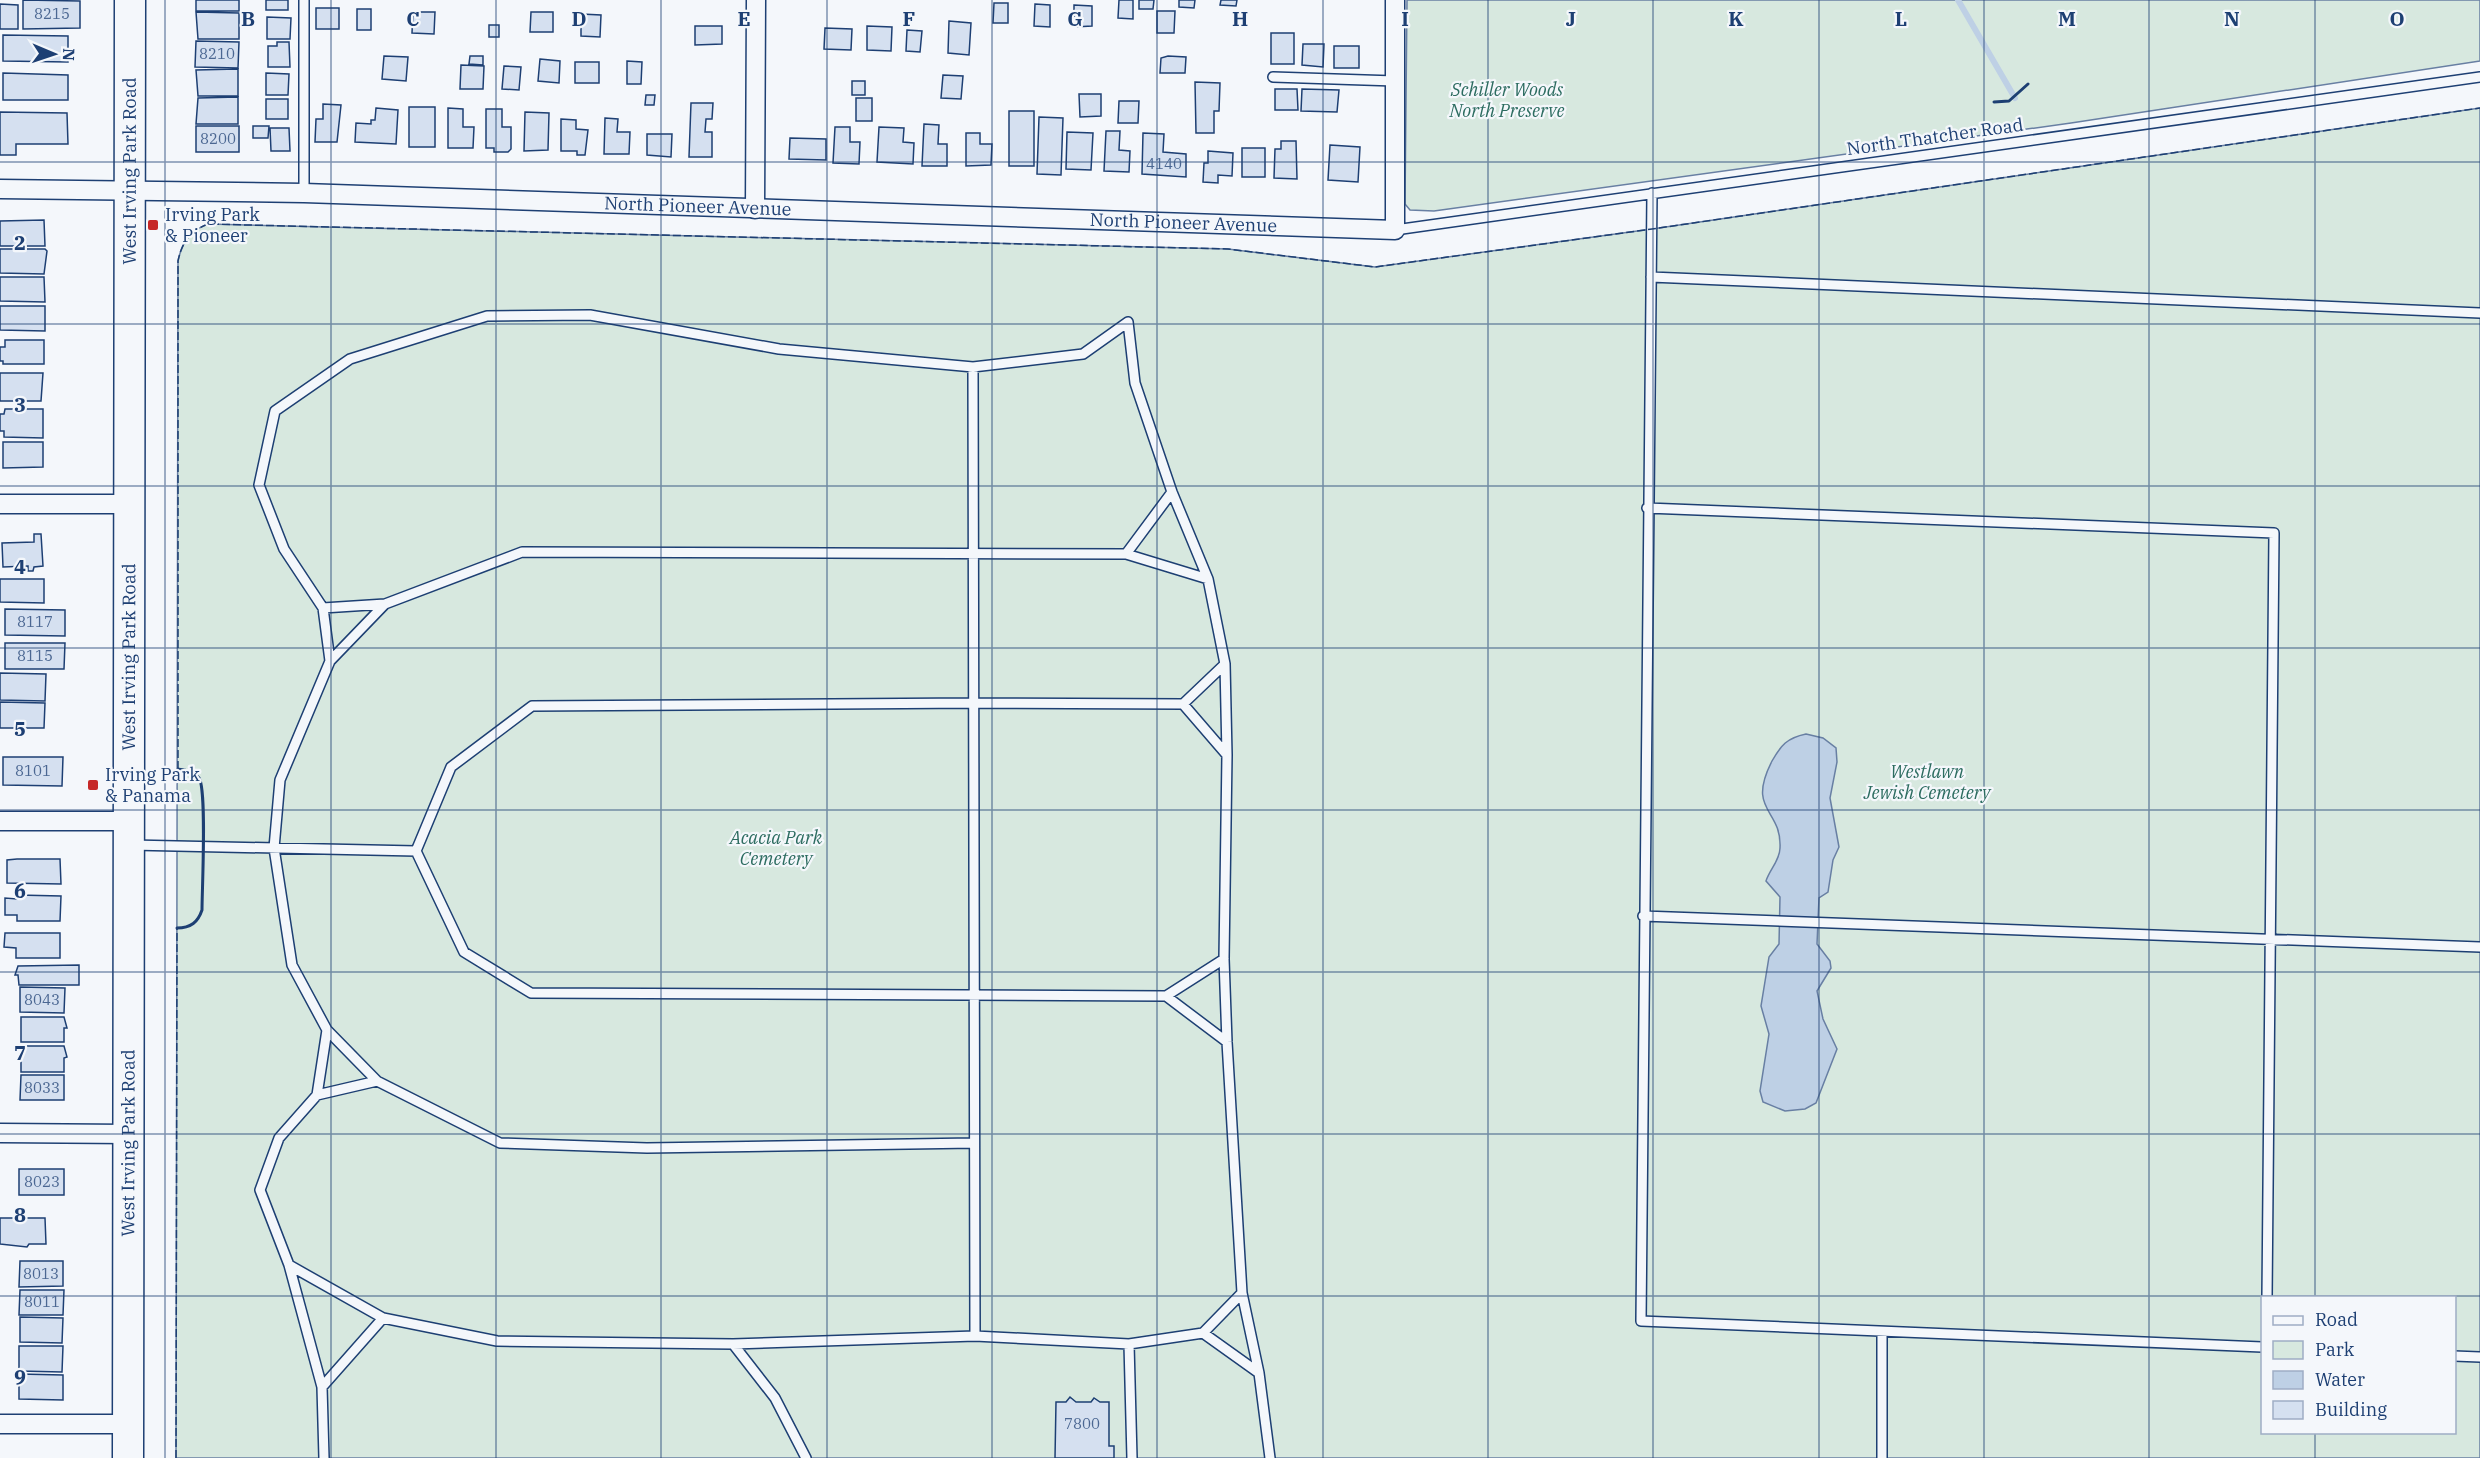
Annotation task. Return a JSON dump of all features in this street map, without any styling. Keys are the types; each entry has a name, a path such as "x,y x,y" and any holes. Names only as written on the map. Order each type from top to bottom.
{"main road":[{"name":"West Irving Park Road","path":"128,1458 130,0"}],"street":[{"path":"755,209 756,0"},
{"path":"1395,0 1395,230"},
{"name":"North Pioneer Avenue","path":"0,189 304,193 1395,230"},
{"path":"0,504 130,504"},
{"path":"0,821 129,833"},
{"path":"0,1133 129,1134"},
{"path":"0,1424 128,1424"}],"lane":[{"path":"304,0 304,193"},
{"path":"1273,77 1395,81"},
{"name":"North Thatcher Road","path":"1395,230 2480,77"},
{"path":"1652,193 1643,916 1641,1321 2261,1347"},
{"path":"1651,276 2480,313"},
{"path":"330,661 323,608 285,549 259,485 275,411 350,359 487,316 590,315 779,349 973,367 1083,354 1128,322 1135,383 1172,492 1208,579 1225,664 1227,755 1224,959 1227,1042 1242,1293 1259,1373 1270,1458"},
{"path":"973,367 975,1336"},
{"path":"1126,554 1172,492"},
{"path":"1647,508 2274,533 2267,1296"},
{"path":"323,608 385,604 522,552 974,551 1126,554 1208,579"},
{"path":"385,604 330,661 280,780 274,848 292,965 327,1030 377,1081 500,1143 647,1148 975,1143"},
{"path":"1224,959 1166,996 531,993 464,952 416,851 450,767 532,706 1183,704 1225,664"},
{"path":"1183,704 1227,755"},
{"path":"129,833 274,848 416,851"},
{"path":"1643,916 2480,947"},
{"path":"1166,996 1227,1042"},
{"path":"324,1458 322,1387 289,1265 260,1190 279,1138 317,1095 327,1030"},
{"path":"317,1095 377,1081"},
{"path":"289,1265 383,1318 497,1341 733,1344 975,1336 1129,1344 1203,1333 1242,1293"},
{"path":"322,1387 383,1318"},
{"path":"1882,1332 1882,1458"},
{"path":"1203,1333 1259,1373"},
{"path":"733,1344 775,1398 806,1458"},
{"path":"1129,1344 1132,1458"},
{"path":"2456,1356 2480,1357"}],"green space":[{"name":"Schiller Woods North Preserve","path":"1407,0 2480,0 2480,61 2071,123 1434,211 1410,210 1405,204"},
{"path":"2480,108 2480,1458 176,1458 178,261 182,248 196,230 208,224 1228,249 1375,267 1652,229"}],"water":[{"path":"1806,734 1823,738 1836,748 1837,762 1830,798 1839,847 1833,860 1828,892 1819,898 1817,944 1830,961 1831,968 1817,991 1823,1019 1837,1049 1816,1103 1805,1109 1785,1111 1763,1102 1760,1091 1769,1034 1761,1006 1769,957 1779,944 1780,897 1766,881 1780,848 1779,835 1767,809 1763,790 1765,778 1778,751 1789,740"}],"building":[{"path":"23,0 80,1 80,28 23,29"},
{"path":"196,0 239,0 239,11 196,11"},
{"path":"266,0 288,0 288,10 266,10"},
{"path":"1119,0 1133,0 1133,19 1118,18"},
{"path":"1139,0 1154,0 1153,9 1139,9"},
{"path":"1179,0 1195,0 1194,8 1179,7"},
{"path":"1221,0 1237,0 1236,6 1220,5"},
{"path":"994,3 1008,3 1008,23 993,23"},
{"path":"0,4 18,5 18,29 0,29"},
{"path":"1035,4 1050,5 1050,27 1034,26"},
{"path":"1074,5 1092,6 1092,26 1074,27"},
{"path":"316,8 339,8 339,29 316,29"},
{"path":"357,9 371,9 371,30 357,30"},
{"path":"1157,11 1175,11 1174,33 1157,33"},
{"path":"196,12 239,13 239,39 198,39"},
{"path":"413,12 435,12 434,34 412,33"},
{"path":"531,12 553,12 553,32 530,32"},
{"path":"581,14 601,15 600,37 581,36"},
{"path":"267,17 291,18 290,39 267,39"},
{"path":"949,21 971,23 969,55 948,53"},
{"path":"489,25 499,25 499,37 489,37"},
{"path":"695,26 722,26 722,44 695,45"},
{"path":"867,26 892,27 891,51 867,50"},
{"path":"825,28 852,29 851,50 824,49"},
{"path":"907,30 922,31 920,52 906,51"},
{"path":"1271,33 1294,33 1294,64 1271,64"},
{"path":"3,35 68,36 68,62 3,61"},
{"path":"196,41 239,42 238,68 195,67"},
{"path":"277,42 289,42 290,67 268,67 268,46 277,46"},
{"path":"1303,44 1324,44 1323,67 1302,65"},
{"path":"1334,46 1359,46 1359,68 1334,68"},
{"path":"384,56 408,57 406,81 382,79"},
{"path":"470,56 483,56 483,65 469,64"},
{"path":"1186,57 1185,73 1160,73 1161,58"},
{"path":"540,59 560,61 559,83 538,81"},
{"path":"627,61 642,62 641,84 627,84"},
{"path":"575,62 599,62 599,83 575,83"},
{"path":"461,65 484,66 483,89 460,89"},
{"path":"504,66 521,67 519,90 502,89"},
{"path":"238,69 238,96 198,96 196,70"},
{"path":"3,73 68,75 68,100 3,100"},
{"path":"266,73 289,74 288,95 266,95"},
{"path":"943,75 963,76 961,99 941,98"},
{"path":"852,81 865,81 865,95 852,95"},
{"path":"1195,82 1220,83 1219,111 1214,111 1214,133 1196,133"},
{"path":"1275,89 1297,89 1298,110 1275,110"},
{"path":"1302,89 1339,90 1337,112 1301,111"},
{"path":"1079,94 1101,94 1101,116 1080,117"},
{"path":"646,95 655,95 654,105 645,105"},
{"path":"238,97 238,124 196,124 198,98"},
{"path":"856,98 872,98 872,121 856,121"},
{"path":"266,99 288,99 288,119 266,119"},
{"path":"1119,101 1139,101 1138,123 1118,123"},
{"path":"691,103 713,103 712,119 706,119 705,132 712,132 712,157 689,157"},
{"path":"323,104 341,105 337,142 315,142 316,119 323,119"},
{"path":"409,107 435,107 435,147 409,147"},
{"path":"376,108 398,110 396,144 355,142 356,123 371,124 371,120 375,120"},
{"path":"448,108 463,109 463,127 474,127 473,148 448,148"},
{"path":"486,109 502,109 502,127 511,127 511,149 508,152 494,152 494,148 486,148"},
{"path":"1009,111 1034,111 1034,166 1009,166"},
{"path":"0,112 67,113 68,144 16,144 16,155 0,155"},
{"path":"525,112 549,113 548,150 524,151"},
{"path":"1039,117 1063,118 1061,175 1037,174"},
{"path":"605,118 618,119 617,132 630,132 629,154 604,154"},
{"path":"561,119 576,120 576,129 588,130 585,155 577,155 577,151 561,151"},
{"path":"924,124 939,125 938,144 947,144 947,166 922,166"},
{"path":"196,126 239,126 239,152 196,152"},
{"path":"253,126 269,126 268,138 253,138"},
{"path":"835,127 850,127 850,142 860,142 859,164 833,163"},
{"path":"879,127 904,128 903,142 914,143 913,164 877,162"},
{"path":"270,128 289,128 290,151 271,151"},
{"path":"1106,131 1120,131 1119,150 1130,151 1129,172 1104,171"},
{"path":"1067,132 1093,133 1091,170 1066,169"},
{"path":"966,133 980,133 980,144 992,144 991,165 966,166"},
{"path":"1143,133 1164,134 1163,152 1186,154 1186,177 1142,174"},
{"path":"647,134 672,134 671,157 647,155"},
{"path":"790,138 826,139 826,160 789,159"},
{"path":"1281,141 1296,141 1297,179 1274,178 1275,149 1281,149"},
{"path":"1330,145 1360,147 1358,182 1328,180"},
{"path":"1242,148 1265,148 1265,177 1242,177"},
{"path":"1208,151 1233,153 1232,176 1218,175 1218,183 1203,182 1204,163 1208,163"},
{"path":"44,220 45,246 0,246 0,221"},
{"path":"0,249 45,249 47,251 44,274 0,273"},
{"path":"0,277 44,277 45,302 0,301"},
{"path":"0,306 45,306 45,331 0,330"},
{"path":"5,340 44,340 44,364 3,364 3,361 0,361 0,347 5,347"},
{"path":"0,373 43,373 41,401 0,401"},
{"path":"5,409 43,409 43,438 4,437 4,431 0,431 0,414 4,414"},
{"path":"3,442 43,442 43,467 3,468"},
{"path":"34,534 41,534 43,566 34,567 33,571 28,571 28,566 3,567 2,543 34,542"},
{"path":"0,579 44,579 44,603 0,602"},
{"path":"5,609 65,610 65,636 5,635"},
{"path":"5,643 65,643 64,669 5,669"},
{"path":"0,673 46,674 45,701 0,700"},
{"path":"0,702 45,703 44,728 0,728"},
{"path":"3,757 63,757 62,786 3,785"},
{"path":"60,859 61,884 7,883 7,860"},
{"path":"17,895 61,896 60,921 17,921 17,915 5,915 5,898 17,899"},
{"path":"5,933 60,933 60,958 16,958 16,948 4,947"},
{"path":"79,965 79,985 19,985 18,975 15,975 18,966"},
{"path":"20,987 65,988 64,1013 20,1012"},
{"path":"21,1017 64,1017 67,1028 64,1028 64,1042 21,1042"},
{"path":"21,1046 64,1046 67,1057 64,1058 64,1072 21,1072"},
{"path":"21,1075 64,1075 64,1100 20,1100"},
{"path":"19,1169 64,1169 64,1195 19,1195"},
{"path":"0,1218 45,1218 46,1244 29,1244 27,1247 0,1244"},
{"path":"20,1261 63,1261 63,1286 19,1287"},
{"path":"20,1290 64,1290 63,1315 19,1315"},
{"path":"20,1317 63,1318 62,1343 20,1342"},
{"path":"19,1346 63,1346 62,1372 19,1371"},
{"path":"19,1374 63,1375 63,1400 19,1399"},
{"path":"1070,1397 1076,1402 1091,1402 1094,1398 1100,1402 1109,1402 1109,1446 1114,1446 1114,1458 1055,1458 1056,1402 1066,1402"}],"waterway":[{"path":"1958,0 2015,98"}],"fence":[{"path":"178,769 178,261 188,238 196,230 208,224 1228,249 1375,267 1652,229 2480,108"},
{"path":"176,1458 177,928"}],"wall":[{"path":"1994,102 2009,101 2028,84"},
{"path":"177,928 193,924 202,910 204,841 203,800 199,778 192,772 178,769"}],"place":[{"name":"Irving Park & Pioneer","path":"153,225"},
{"name":"Irving Park & Panama","path":"93,785"}],"park label":[{"name":"Westlawn Jewish Cemetery","path":"1927,782"},
{"name":"Acacia Park Cemetery","path":"776,848"}]}
